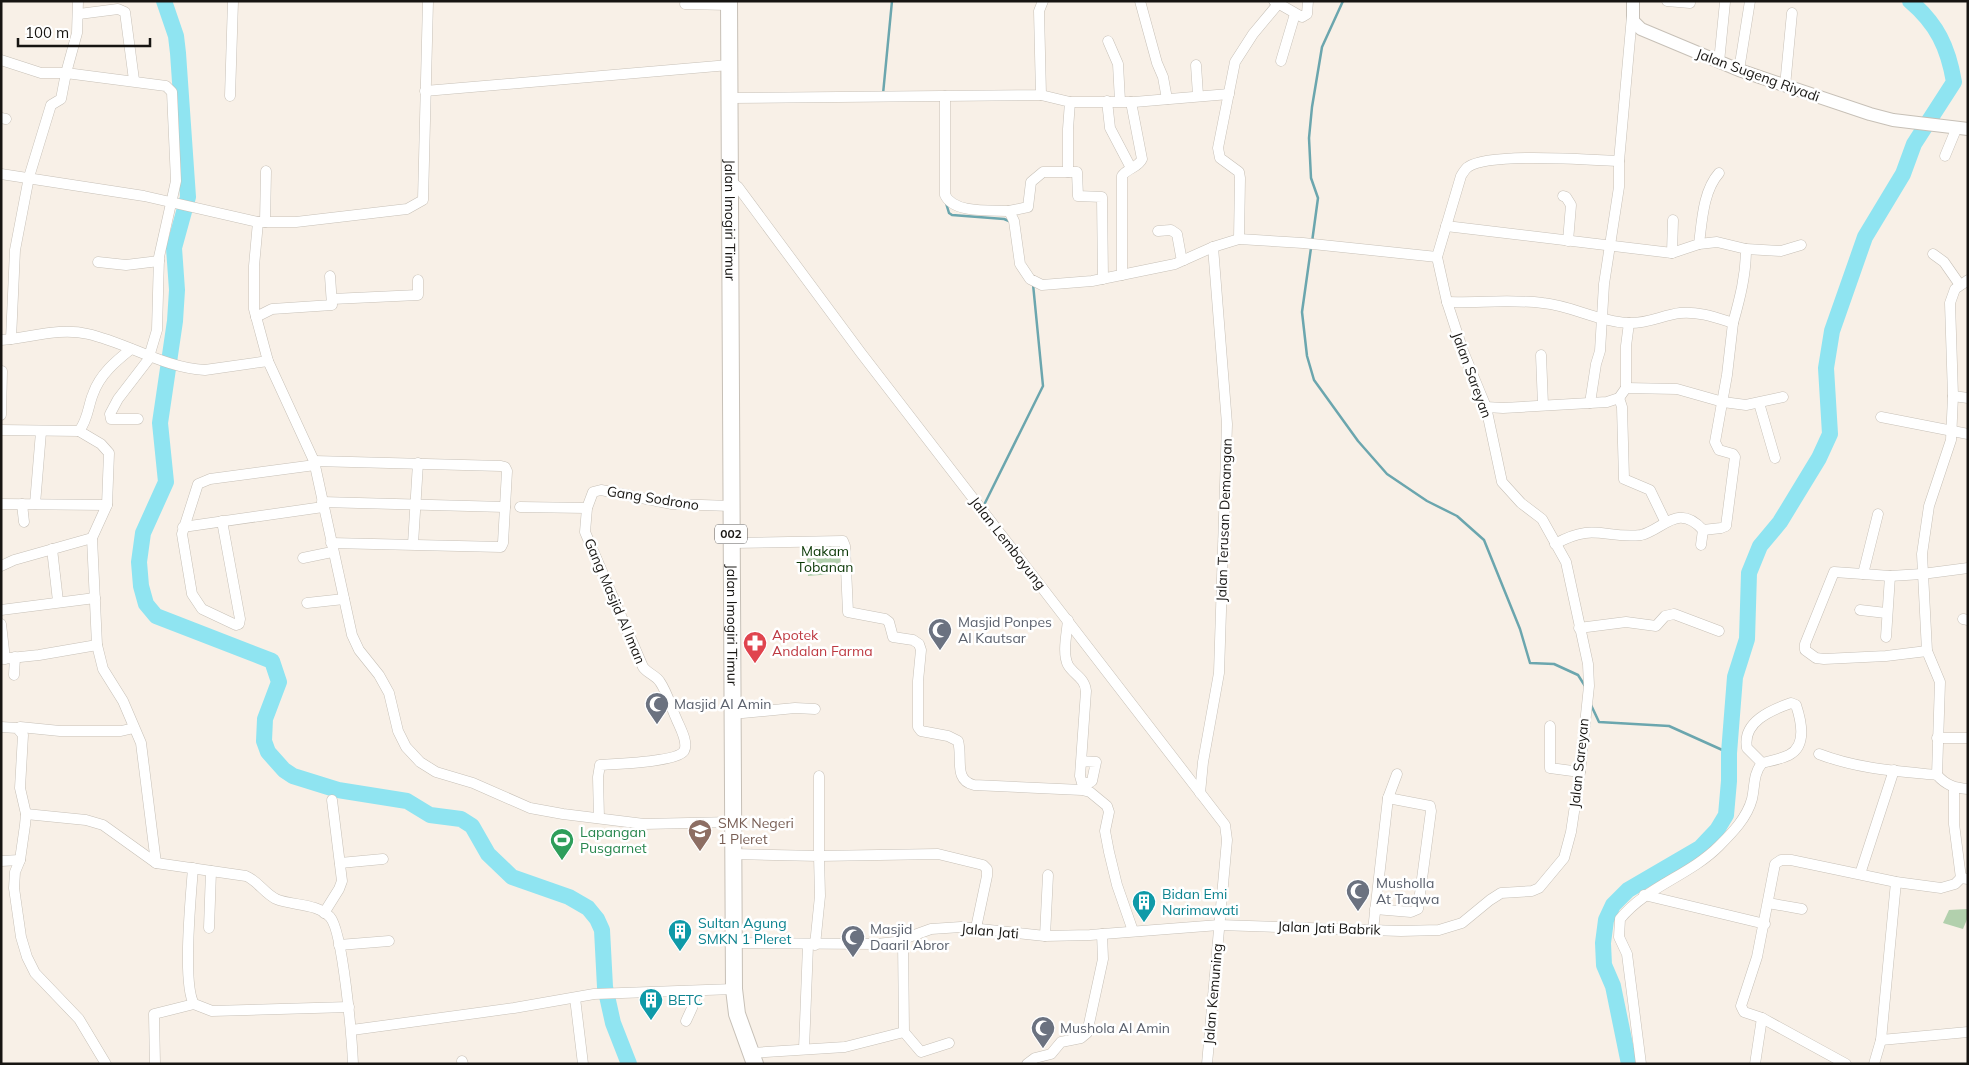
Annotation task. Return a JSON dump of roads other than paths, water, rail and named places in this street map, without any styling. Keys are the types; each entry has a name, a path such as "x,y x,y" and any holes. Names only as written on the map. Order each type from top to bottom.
{"main road":[{"name":"Jalan Imogiri Timur","path":"729,3 734,989 735,1005 753,1058"}],"street":[{"path":"78,1 79,14 74,48 66,73 61,99 50,105 29,177 15,250 6,340 55,332 89,334 154,358 181,366 205,370 268,361"},
{"path":"230,96 233,1"},
{"path":"1,174 29,177 174,203 261,222 296,222 398,212 420,203 422,200 428,1"},
{"path":"1041,95 1039,11 1043,1"},
{"path":"1140,1 1157,64 1163,77 1167,99"},
{"path":"1239,239 1239,172 1220,158 1218,152 1235,62 1276,2 1302,17 1306,15 1308,1"},
{"path":"1590,403 1600,351 1601,320 1609,246 1619,187 1619,161 1633,1"},
{"path":"1667,1 1690,4"},
{"path":"1739,70 1745,43 1750,1"},
{"path":"1719,62 1725,2"},
{"path":"685,4 729,3"},
{"path":"79,14 118,9 124,12 134,80"},
{"path":"1786,86 1792,13"},
{"path":"1281,61 1295,14"},
{"name":"Jalan Sugeng Riyadi","path":"1632,16 1636,25 1641,29 1739,70 1893,120 1960,128"},
{"path":"1108,41 1118,64 1120,101"},
{"path":"1,60 41,73 66,73 134,80 163,85 172,92 176,181 174,203 159,261 158,316 154,358 118,399 110,414 111,419 115,420 138,419"},
{"path":"425,91 729,65"},
{"path":"1196,65 1198,95"},
{"path":"730,98 1041,95 1070,102 1131,102 1198,95 1229,94"},
{"path":"946,96 946,195 948,201 959,207 1009,211 1028,207 1031,182 1043,172 1077,172 1078,196 1121,197"},
{"path":"1106,101 1110,128 1131,168"},
{"path":"1068,172 1070,102"},
{"path":"1122,275 1122,176 1131,168 1140,164 1142,159 1131,102"},
{"path":"1946,156 1960,128"},
{"name":"Jalan Sareyan","path":"1439,930 1462,924 1500,893 1532,891 1542,885 1566,853 1580,772 1588,686 1588,664 1566,562 1542,519 1521,503 1502,482 1486,407 1462,352 1447,302 1437,257 1460,176 1468,167 1476,164 1551,157 1619,161"},
{"path":"266,171 254,266 256,317 268,361 315,463 322,505 355,643 385,684 401,740 420,762 436,772 473,783 530,808 658,825 733,822"},
{"path":"1699,244 1702,217 1710,186 1718,173"},
{"name":"Jalan Lembayung","path":"730,181 738,187 862,353 1223,821 1227,832 1219,925"},
{"path":"1563,196 1566,197 1570,205 1568,241"},
{"path":"1102,198 1102,279"},
{"path":"1009,211 1014,221 1020,264 1030,279 1042,285 1122,275 1184,260 1213,247 1239,239 1303,243 1437,257"},
{"path":"1672,253 1673,220"},
{"path":"1446,226 1672,253 1699,244 1717,242 1746,249 1781,251 1801,245"},
{"path":"1158,231 1171,230 1177,234 1181,256 1184,260"},
{"name":"Jalan Terusan Demangan","path":"1200,793 1203,762 1219,668 1227,424 1213,247"},
{"path":"1555,544 1571,535 1582,532 1642,535 1650,533 1665,521 1684,519 1693,522 1703,530 1721,528 1726,524 1735,458 1734,455 1719,450 1716,445 1733,323 1743,285 1746,249"},
{"path":"1933,254 1964,282 1952,294 1950,308 1953,396 1952,432 1949,448 1926,521 1922,554 1927,651 1940,682 1937,775 1943,782 1954,788 1968,789"},
{"path":"98,262 126,265 159,261"},
{"path":"256,317 272,309 332,305 330,276"},
{"path":"332,299 418,299 418,280"},
{"path":"1447,302 1542,302 1562,306 1601,320 1630,323 1660,320 1680,313 1694,314 1733,323"},
{"path":"1486,407 1503,408 1590,403 1612,401 1619,398 1626,388 1626,346 1630,323"},
{"path":"79,431 83,426 93,392 101,378 131,348"},
{"path":"1541,355 1543,405"},
{"path":"1,415 2,371"},
{"path":"1626,388 1677,389 1723,402 1746,404 1760,403 1783,397"},
{"path":"1953,396 1968,398"},
{"path":"1619,398 1622,408 1624,479 1650,490 1665,521"},
{"path":"1760,403 1776,458"},
{"path":"1882,418 1968,434"},
{"path":"1,430 79,431 101,444 109,453 107,505 92,538 95,598 93,645 103,669 123,701 131,729 144,754 156,863"},
{"path":"34,504 41,432"},
{"path":"222,521 240,619 239,624 236,625 202,609 194,600 182,534 196,488 202,481 315,463 418,463 504,466 507,471 503,543 501,547 414,544 332,547 303,558"},
{"path":"414,544 418,463"},
{"name":"Gang Sodrono","path":"587,508 591,494 598,490 672,504 732,506"},
{"path":"1,504 107,505"},
{"path":"22,504 24,522"},
{"path":"183,527 322,505 505,507"},
{"path":"520,507 587,508"},
{"name":"Gang Masjid Al Iman","path":"587,508 585,532 643,667 650,676 660,682 680,728 685,748 682,753 676,756 645,762 600,765 598,777 599,818"},
{"path":"1863,574 1878,514"},
{"path":"1701,545 1703,530"},
{"path":"1,566 14,560 92,538"},
{"path":"731,543 843,541 845,546 848,612 885,619 889,622 892,637 913,640 919,644 921,650 918,681 918,728 921,731 956,739 959,744 961,776 964,781 974,785 1085,790 1108,808 1109,812 1105,830 1109,852 1117,885 1133,931"},
{"path":"52,549 58,601"},
{"path":"1927,651 1886,656 1824,659 1816,658 1805,650 1805,644 1834,572 1890,576 1968,568"},
{"path":"1886,637 1886,613 1890,576"},
{"path":"1,610 58,601 95,598"},
{"path":"307,603 344,599"},
{"path":"1860,610 1886,613"},
{"path":"1579,628 1626,622 1656,626 1665,616 1674,614 1719,631"},
{"path":"1068,620 1067,661 1085,686 1081,761"},
{"path":"1,624 7,659 14,675"},
{"path":"7,659 39,656 93,645"},
{"path":"1641,1064 1627,954 1619,937 1618,927 1620,919 1644,895 1703,861 1737,826 1752,801 1756,770 1762,763 1789,755 1799,740 1802,724 1794,704 1772,710 1759,718 1747,732 1747,748 1762,763"},
{"path":"732,714 795,708 815,709"},
{"path":"1,727 18,726 60,731 131,729"},
{"path":"18,726 23,737 20,788 26,814 20,860 15,872 15,907 21,937 30,966 49,990 79,1019 106,1064"},
{"path":"1550,726 1550,768 1580,772"},
{"path":"1937,738 1968,738"},
{"path":"1819,754 1853,765 1937,775"},
{"path":"1860,874 1894,770"},
{"path":"1373,930 1388,798 1397,774"},
{"path":"804,1049 811,945 820,896 819,776"},
{"path":"1846,1064 1762,1018 1744,1012 1740,1006 1757,957 1765,924 1775,864 1782,860 1896,882 1942,888 1955,884 1964,879 1954,824 1954,788"},
{"path":"1375,909 1411,912 1418,909 1427,848 1430,806 1388,798"},
{"path":"324,913 341,886 340,862 332,800"},
{"path":"26,814 86,820 103,825 156,863 246,876 274,898 324,913 333,922 339,945 352,1030 353,1064"},
{"path":"734,854 819,856 938,854 983,865 987,869 987,876 976,928"},
{"path":"340,862 383,859"},
{"path":"1,862 20,860"},
{"path":"193,868 189,929 190,989 194,1004"},
{"path":"209,928 211,871"},
{"path":"1045,936 1048,875"},
{"path":"1874,1064 1881,1040 1896,882"},
{"path":"1644,895 1765,924"},
{"path":"1768,903 1802,909"},
{"name":"Jalan Jati","path":"734,943 877,944 903,939 932,929 976,928 1045,936 1102,934 1219,925"},
{"name":"Jalan Jati Babrik","path":"1219,925 1439,930"},
{"name":"Jalan Kemuning","path":"1207,1064 1219,925"},
{"path":"1027,1064 1035,1058 1051,1054 1061,1042 1081,1038 1087,1033 1103,959 1102,934"},
{"path":"903,939 904,1032 921,1052 949,1043"},
{"path":"339,945 390,941"},
{"path":"352,1030 438,1020 612,992 734,989"},
{"path":"686,1021 692,1008 696,991"},
{"path":"575,998 583,1064"},
{"path":"155,1064 154,1014 194,1004 212,1011 349,1007"},
{"path":"1755,1064 1762,1018"},
{"path":"753,1058 804,1049 845,1047 904,1032"},
{"path":"1881,1040 1968,1032"}],"waterway":[{"path":"164,1 176,36 188,197 174,248 177,290 175,321 160,423 166,482 143,533 139,562 141,586 146,604 156,616 272,661 279,682 265,719 264,741 268,752 284,770 293,776 338,790 407,801 430,815 461,819 472,826 488,854 512,877 569,897 588,908 597,919 602,930 605,987 613,1023 629,1064"},
{"path":"883,94 892,1"},
{"path":"1312,242 1318,198 1311,178 1309,138 1312,107 1322,47 1343,1"},
{"path":"1629,1064 1613,986 1604,965 1603,943 1606,920 1613,905 1628,890 1700,848 1717,830 1726,815 1735,677 1747,639 1749,573 1760,546 1780,522 1819,458 1830,434 1826,368 1832,331 1865,237 1903,174 1914,144 1954,82 1945,47 1940,37 1927,18 1910,1"},
{"path":"946,203 949,213 952,215 1009,221"},
{"path":"1311,248 1302,312 1307,356 1314,380 1358,441 1387,474 1427,501 1457,516 1484,540 1520,629 1530,663 1554,664 1578,675 1585,686"},
{"path":"985,503 1043,386 1033,284"},
{"path":"1591,705 1599,722 1669,726 1729,753"}],"place":[{"name":"Masjid Ponpes Al Kautsar","path":"940,651"},
{"name":"Apotek Andalan Farma","path":"755,664"},
{"name":"Masjid Al Amin","path":"657,725"},
{"name":"SMK Negeri 1 Pleret","path":"700,852"},
{"name":"Lapangan Pusgarnet","path":"562,861"},
{"name":"Musholla At Taqwa","path":"1358,912"},
{"name":"Bidan Emi Narimawati","path":"1144,923"},
{"name":"Sultan Agung SMKN 1 Pleret","path":"680,952"},
{"name":"Masjid Daaril Abror","path":"853,958"},
{"name":"BETC","path":"651,1021"},
{"name":"Mushola Al Amin","path":"1043,1049"}],"park label":[{"name":"Makam Tobanan","path":"825,560"}]}
